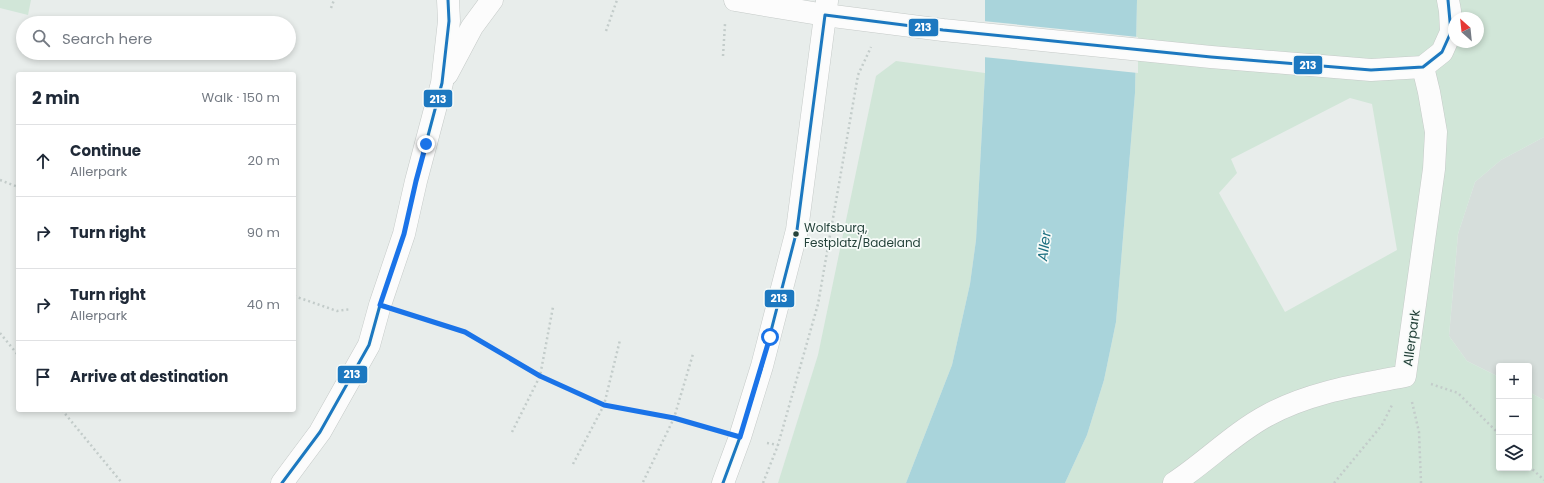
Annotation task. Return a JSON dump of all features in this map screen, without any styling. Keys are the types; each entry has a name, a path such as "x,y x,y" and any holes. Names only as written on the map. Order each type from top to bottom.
{"street":[{"path":"282,483 320,432 369,345 380,305 404,234 416,181 442,84 448,21 448,0"},
{"path":"442,84 472,27 492,0"},
{"path":"735,0 826,7 878,21 943,30 1211,57 1371,70 1423,67 1442,52 1451,32 1448,0"},
{"path":"724,483 762,366 797,230 826,7"},
{"name":"Allerpark","path":"1174,483 1189,474 1233,439 1268,415 1302,400 1347,387 1406,376 1434,169 1436,132 1423,67"}],"path":[{"path":"331,8 334,0"},
{"path":"606,31 617,0"},
{"path":"723,56 725,21"},
{"path":"763,483 778,445 818,304 858,75 873,44 878,21"},
{"path":"0,180 16,186"},
{"path":"296,297 337,311 380,305 465,332 540,376 604,405 674,418 740,437 778,445"},
{"path":"512,432 540,376 553,307"},
{"path":"0,333 16,353"},
{"path":"573,464 604,405 620,340"},
{"path":"643,482 674,418 693,354"},
{"path":"1406,376 1458,393 1496,431"},
{"path":"1334,483 1382,425 1406,376"},
{"path":"1406,376 1418,432 1421,483"},
{"path":"64,412 122,483"},
{"path":"1532,469 1544,480"}],"shaded area":[{"path":"1544,137 1544,400 1532,394 1532,363 1496,363 1496,376 1467,361 1449,336 1458,234 1475,182 1501,160"}],"green space":[{"path":"0,0 31,0 28,15 0,8"},
{"path":"1137,0 1544,0 1544,137 1501,160 1475,182 1458,234 1449,336 1467,361 1496,376 1496,471 1532,471 1532,394 1544,400 1544,483 1065,483 1087,435 1104,380 1116,322 1135,93","holes":["1350,98 1372,104 1397,250 1285,312 1219,193 1237,173 1231,159"]},
{"path":"896,61 985,73 976,240 970,284 952,365 906,483 778,483 818,355 876,76"}],"water":[{"name":"Aller","path":"985,0 1137,0 1135,93 1116,322 1104,380 1087,435 1065,483 906,483 952,365 970,284 976,240 985,73"}],"pier":[{"path":"983,21 1138,37 1138,73 983,57"}],"transit line":[{"name":"213","path":"282,483 320,432 369,345 380,305 404,234 416,181 442,83 449,21 448,0"},
{"name":"213","path":"723,483 740,437 762,366 797,230 825,15 943,30 1211,57 1371,70 1423,67 1442,52 1451,32 1448,0"}],"place":[{"name":"Wolfsburg, Festplatz/Badeland","path":"796,234"}],"route":[{"path":"426,144 404,234 380,305 465,332 540,376 604,405 674,418 740,437 770,337"}]}
